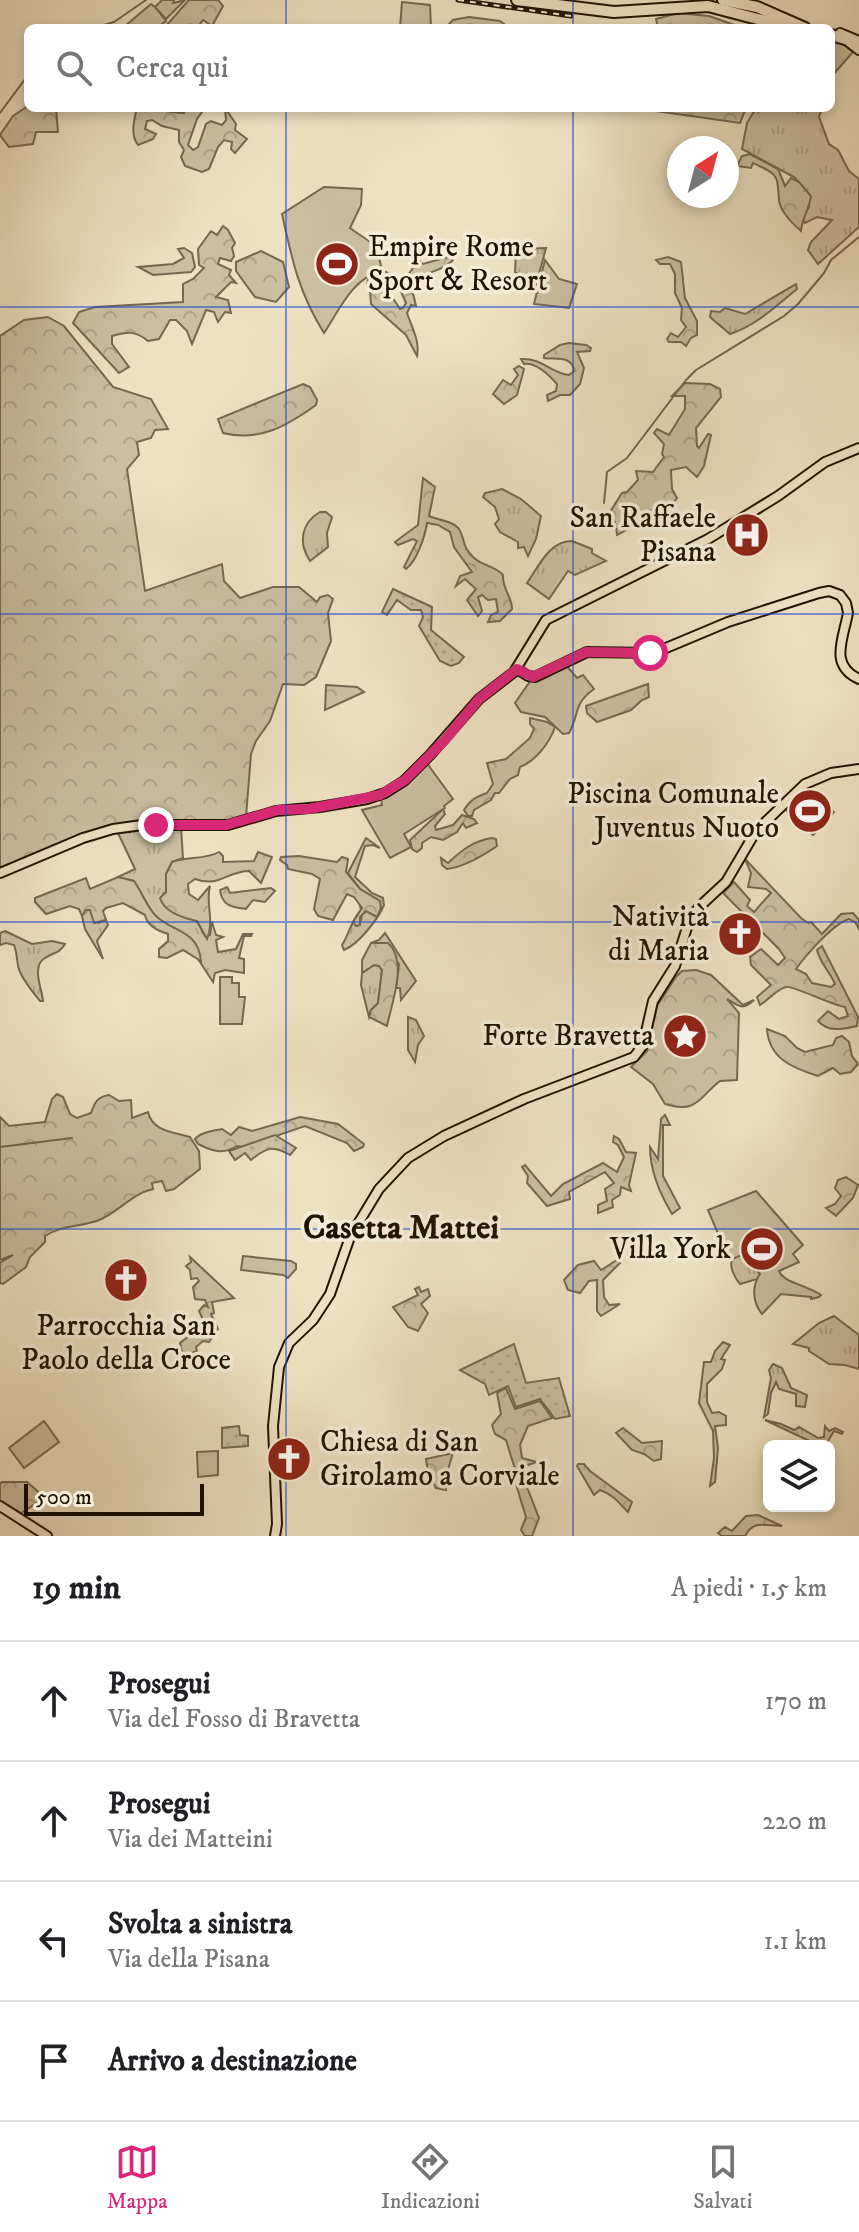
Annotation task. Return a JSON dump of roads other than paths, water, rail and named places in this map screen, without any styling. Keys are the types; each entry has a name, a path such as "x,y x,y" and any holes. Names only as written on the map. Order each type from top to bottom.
{"highway":[{"path":"517,0 620,12 708,6 777,24"},
{"path":"551,0 607,7 718,4 790,24"},
{"path":"675,4 692,0"},
{"path":"723,0 762,9 795,24"},
{"path":"620,12 637,19"},
{"path":"835,35 845,39"}],"main road":[{"path":"835,35 859,45"},
{"path":"845,39 859,45"},
{"path":"0,873 83,838 118,828 226,825 278,810 309,809 376,797 405,780 445,740 479,699 517,669 547,619 708,539 778,496 825,462 859,448"},
{"path":"517,669 536,677 588,652 654,653 716,627 805,596 834,592 844,599 848,609 841,662 846,672 859,679"},
{"path":"275,1536 273,1426 279,1367 289,1343 313,1320 330,1294 350,1237 374,1195 406,1160 444,1136 524,1099 634,1057 642,1047 652,1003 672,973 691,917 726,882 756,831 805,784 831,773 859,769"},
{"path":"0,1506 47,1536"}],"waterway":[{"path":"107,24 146,0"},
{"path":"0,113 24,80"},
{"path":"604,503 607,472 627,458 686,380 696,370 784,316 798,304 831,260 859,237"},
{"path":"0,1147 72,1138"}],"railway":[{"path":"458,0 571,16"}],"place":[{"name":"Empire Rome Sport & Resort","path":"337,264"},
{"name":"San Raffaele Pisana","path":"747,535"},
{"name":"Piscina Comunale Juventus Nuoto","path":"810,811"},
{"name":"Natività di Maria","path":"740,934"},
{"name":"Forte Bravetta","path":"685,1036"},
{"name":"Villa York","path":"762,1249"},
{"name":"Parrocchia San Paolo della Croce","path":"126,1280"},
{"name":"Chiesa di San Girolamo a Corviale","path":"289,1459"}],"district":[{"name":"Casetta Mattei","path":"401,1228"}]}
